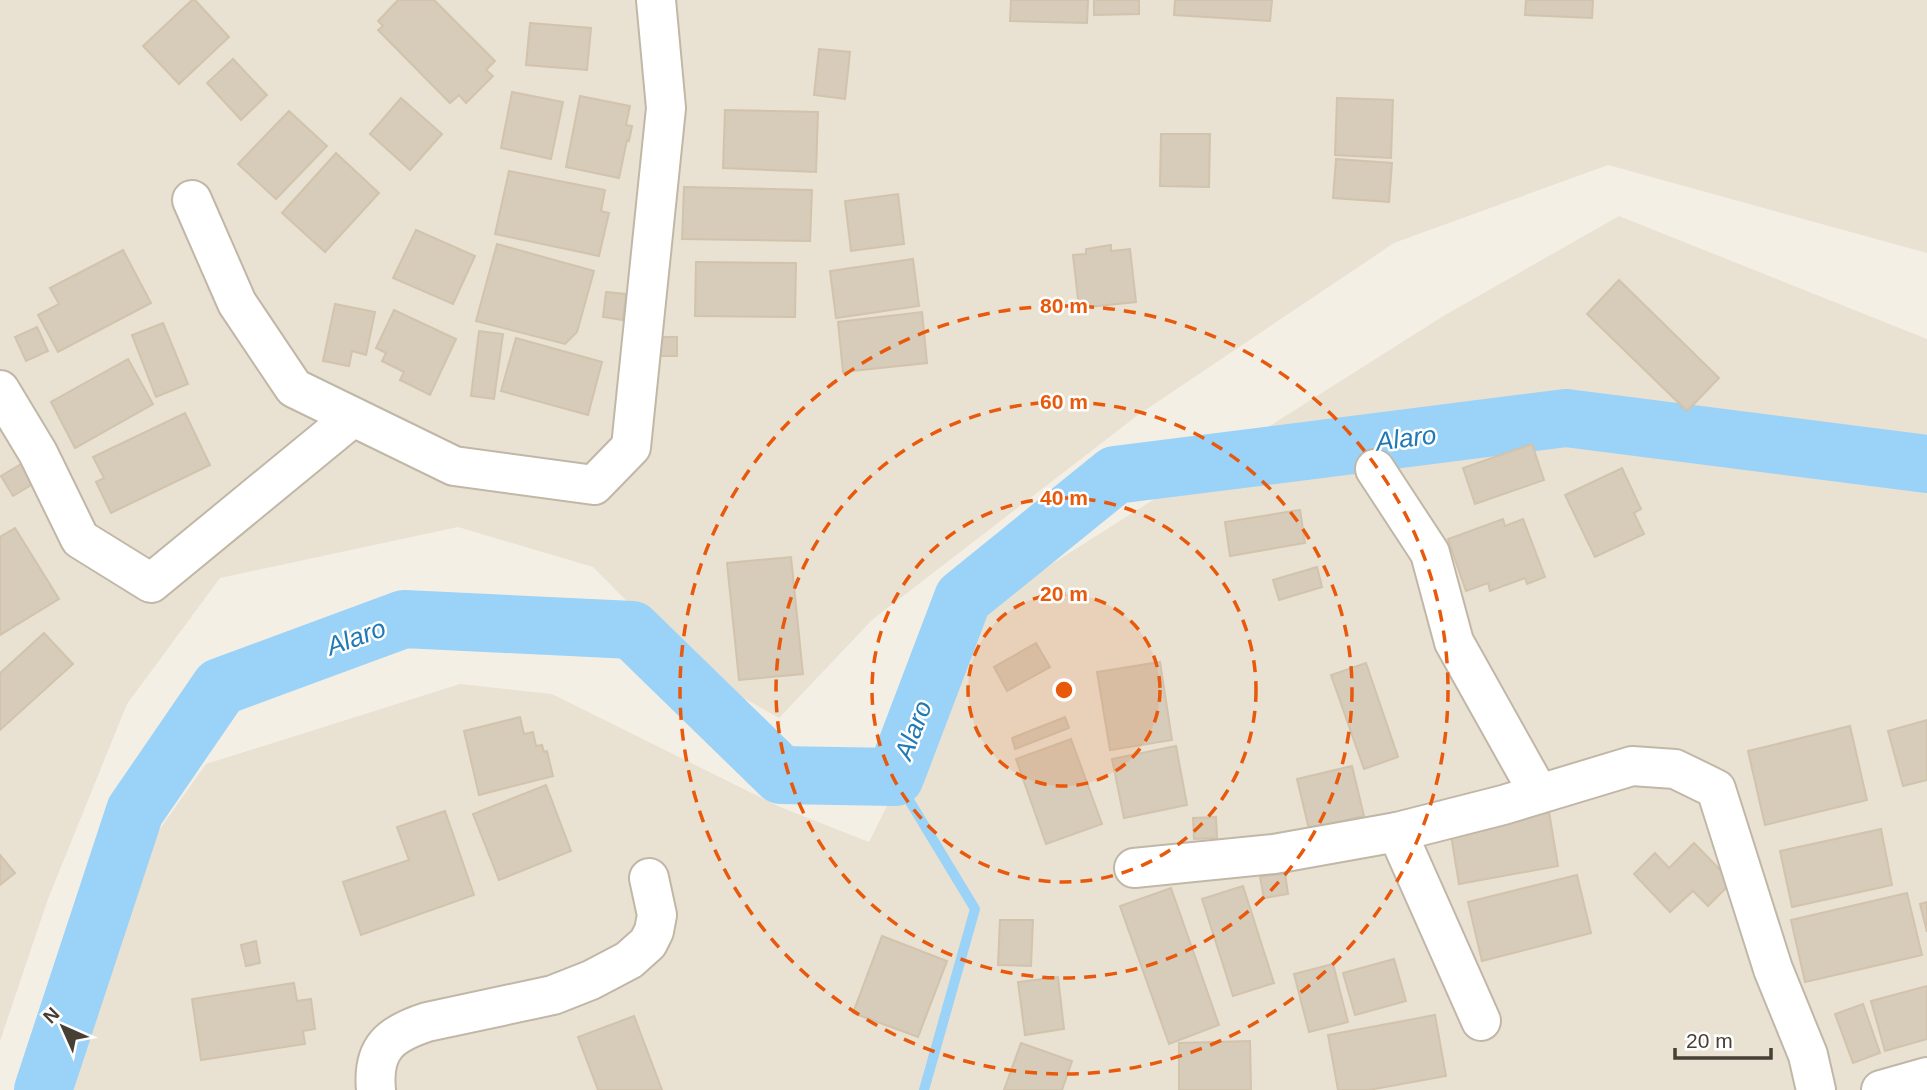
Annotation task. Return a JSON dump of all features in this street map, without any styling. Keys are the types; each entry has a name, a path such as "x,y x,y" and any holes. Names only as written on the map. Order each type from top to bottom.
{"street":[{"path":"191,200 237,303 295,388 454,466 594,485 631,447 666,108 656,0"},
{"path":"0,390 38,453 80,539 150,583 354,417"},
{"path":"1376,469 1430,553 1454,642 1539,794"},
{"path":"1135,868 1275,854 1397,832 1632,766 1675,769 1716,789 1773,970 1808,1055 1816,1090"},
{"path":"1397,832 1481,1021"},
{"path":"376,1090 374,1073 378,1056 391,1039 410,1028 553,995 592,980 629,960 649,943 654,931 657,915 649,878"},
{"path":"1881,1090 1927,1077"}],"shaded area":[{"path":"0,0 1927,0 1927,253 1608,165 1394,243 1138,415 872,620 779,718 697,672 593,567 458,527 220,578 127,704 48,899 0,1041"},
{"path":"1619,216 1927,339 1927,1090 24,1090 73,951 206,764 460,684 552,694 780,807 869,842 987,605 1445,315"}],"building":[{"path":"195,0 229,37 179,84 143,46"},
{"path":"398,0 434,0 495,61 486,70 493,76 466,103 459,95 450,103 378,30 383,26 378,21"},
{"path":"1011,0 1088,0 1087,23 1010,21"},
{"path":"1094,0 1139,0 1139,14 1094,15"},
{"path":"1175,0 1272,0 1270,21 1174,15"},
{"path":"1526,0 1593,0 1592,18 1525,15"},
{"path":"530,23 591,28 587,70 526,65"},
{"path":"819,49 850,52 845,99 814,95"},
{"path":"233,59 267,95 241,120 207,83"},
{"path":"512,92 563,102 551,159 501,148"},
{"path":"580,96 630,106 626,125 632,126 619,178 566,167"},
{"path":"401,98 442,134 410,170 370,134"},
{"path":"1337,98 1393,100 1391,158 1335,155"},
{"path":"725,110 818,112 816,172 723,168"},
{"path":"289,111 327,146 276,199 238,164"},
{"path":"1161,134 1210,134 1209,187 1160,186"},
{"path":"336,153 379,193 325,252 282,213"},
{"path":"1336,159 1392,163 1389,202 1333,198"},
{"path":"509,171 605,190 601,211 609,213 599,256 495,234"},
{"path":"684,187 812,190 810,241 682,239"},
{"path":"898,194 904,244 851,251 845,201"},
{"path":"416,230 475,256 453,304 393,278"},
{"path":"497,244 594,271 577,332 565,344 476,321"},
{"path":"1111,245 1111,251 1130,249 1136,302 1079,308 1073,255 1086,254 1086,249"},
{"path":"123,250 151,303 58,352 38,315 59,304 50,288"},
{"path":"913,259 919,306 836,318 830,271"},
{"path":"696,262 796,263 795,317 695,316"},
{"path":"1619,280 1719,378 1687,411 1587,314"},
{"path":"606,292 626,294 623,320 603,317"},
{"path":"335,304 375,312 366,355 352,351 349,366 323,361"},
{"path":"394,310 456,339 430,395 400,380 404,372 382,361 386,353 376,348"},
{"path":"922,312 927,363 843,372 838,322"},
{"path":"163,323 188,384 156,397 132,335"},
{"path":"37,327 48,351 26,361 15,337"},
{"path":"479,331 503,334 494,399 471,396"},
{"path":"654,337 677,337 677,356 654,356"},
{"path":"516,338 602,362 588,415 501,391"},
{"path":"128,359 153,404 75,448 51,402"},
{"path":"185,413 210,465 111,513 96,482 104,478 93,457"},
{"path":"1532,444 1544,480 1475,504 1463,468"},
{"path":"21,464 33,484 13,496 1,476"},
{"path":"1622,468 1641,509 1634,513 1644,534 1595,557 1565,495"},
{"path":"1300,510 1305,543 1230,556 1225,522"},
{"path":"1503,519 1505,526 1523,519 1545,577 1527,584 1525,578 1490,591 1488,583 1466,591 1448,539"},
{"path":"15,528 59,599 0,635 0,537"},
{"path":"791,557 803,674 739,680 727,563"},
{"path":"1317,567 1322,587 1279,600 1273,580"},
{"path":"44,633 73,664 0,730 0,673"},
{"path":"1036,643 1050,667 1007,691 994,667"},
{"path":"1160,662 1172,740 1110,750 1097,672"},
{"path":"1366,663 1398,757 1364,769 1331,675"},
{"path":"520,717 524,734 533,732 536,746 542,745 544,752 547,751 553,776 479,795 464,731"},
{"path":"1065,717 1069,728 1015,749 1012,738"},
{"path":"1927,720 1927,780 1903,786 1888,731"},
{"path":"1850,726 1867,800 1765,825 1748,751"},
{"path":"1071,739 1102,824 1046,844 1016,759"},
{"path":"1176,746 1187,805 1124,818 1112,759"},
{"path":"1352,766 1364,816 1309,829 1297,779"},
{"path":"546,785 571,851 499,880 473,814"},
{"path":"445,811 474,895 361,935 343,882 409,860 397,827"},
{"path":"1549,812 1558,866 1459,884 1450,829"},
{"path":"1216,817 1217,838 1194,839 1193,818"},
{"path":"1881,829 1892,885 1792,907 1780,851"},
{"path":"1694,843 1732,882 1708,906 1693,891 1670,912 1634,874 1655,853 1669,868"},
{"path":"0,855 15,873 0,885"},
{"path":"1285,873 1288,894 1264,898 1260,877"},
{"path":"1577,875 1591,933 1482,961 1468,902"},
{"path":"1243,886 1274,983 1233,996 1202,899"},
{"path":"1171,888 1219,1025 1169,1044 1120,906"},
{"path":"1907,893 1922,955 1805,982 1791,920"},
{"path":"1927,902 1927,932 1920,904"},
{"path":"1000,920 1033,920 1031,966 998,965"},
{"path":"882,936 947,961 918,1037 853,1013"},
{"path":"256,941 260,963 246,966 241,945"},
{"path":"1394,959 1406,1001 1355,1015 1343,973"},
{"path":"1333,964 1348,1022 1309,1032 1294,974"},
{"path":"1058,977 1064,1029 1025,1035 1018,982"},
{"path":"294,983 297,1001 311,999 315,1029 303,1031 305,1044 201,1060 192,999"},
{"path":"1927,986 1927,1039 1885,1051 1871,1001"},
{"path":"1863,1004 1880,1053 1853,1063 1835,1014"},
{"path":"1435,1015 1446,1076 1369,1090 1338,1090 1328,1035"},
{"path":"634,1016 662,1090 598,1090 578,1037"},
{"path":"1250,1041 1251,1090 1179,1090 1179,1043"},
{"path":"1021,1043 1072,1061 1062,1090 1004,1090"}],"waterway":[{"name":"Alaro","path":"43,1090 135,811 220,687 404,619 632,630 781,775 895,777 963,598 1115,475 1566,418 1927,464"},
{"path":"895,777 975,909 924,1090"}]}
